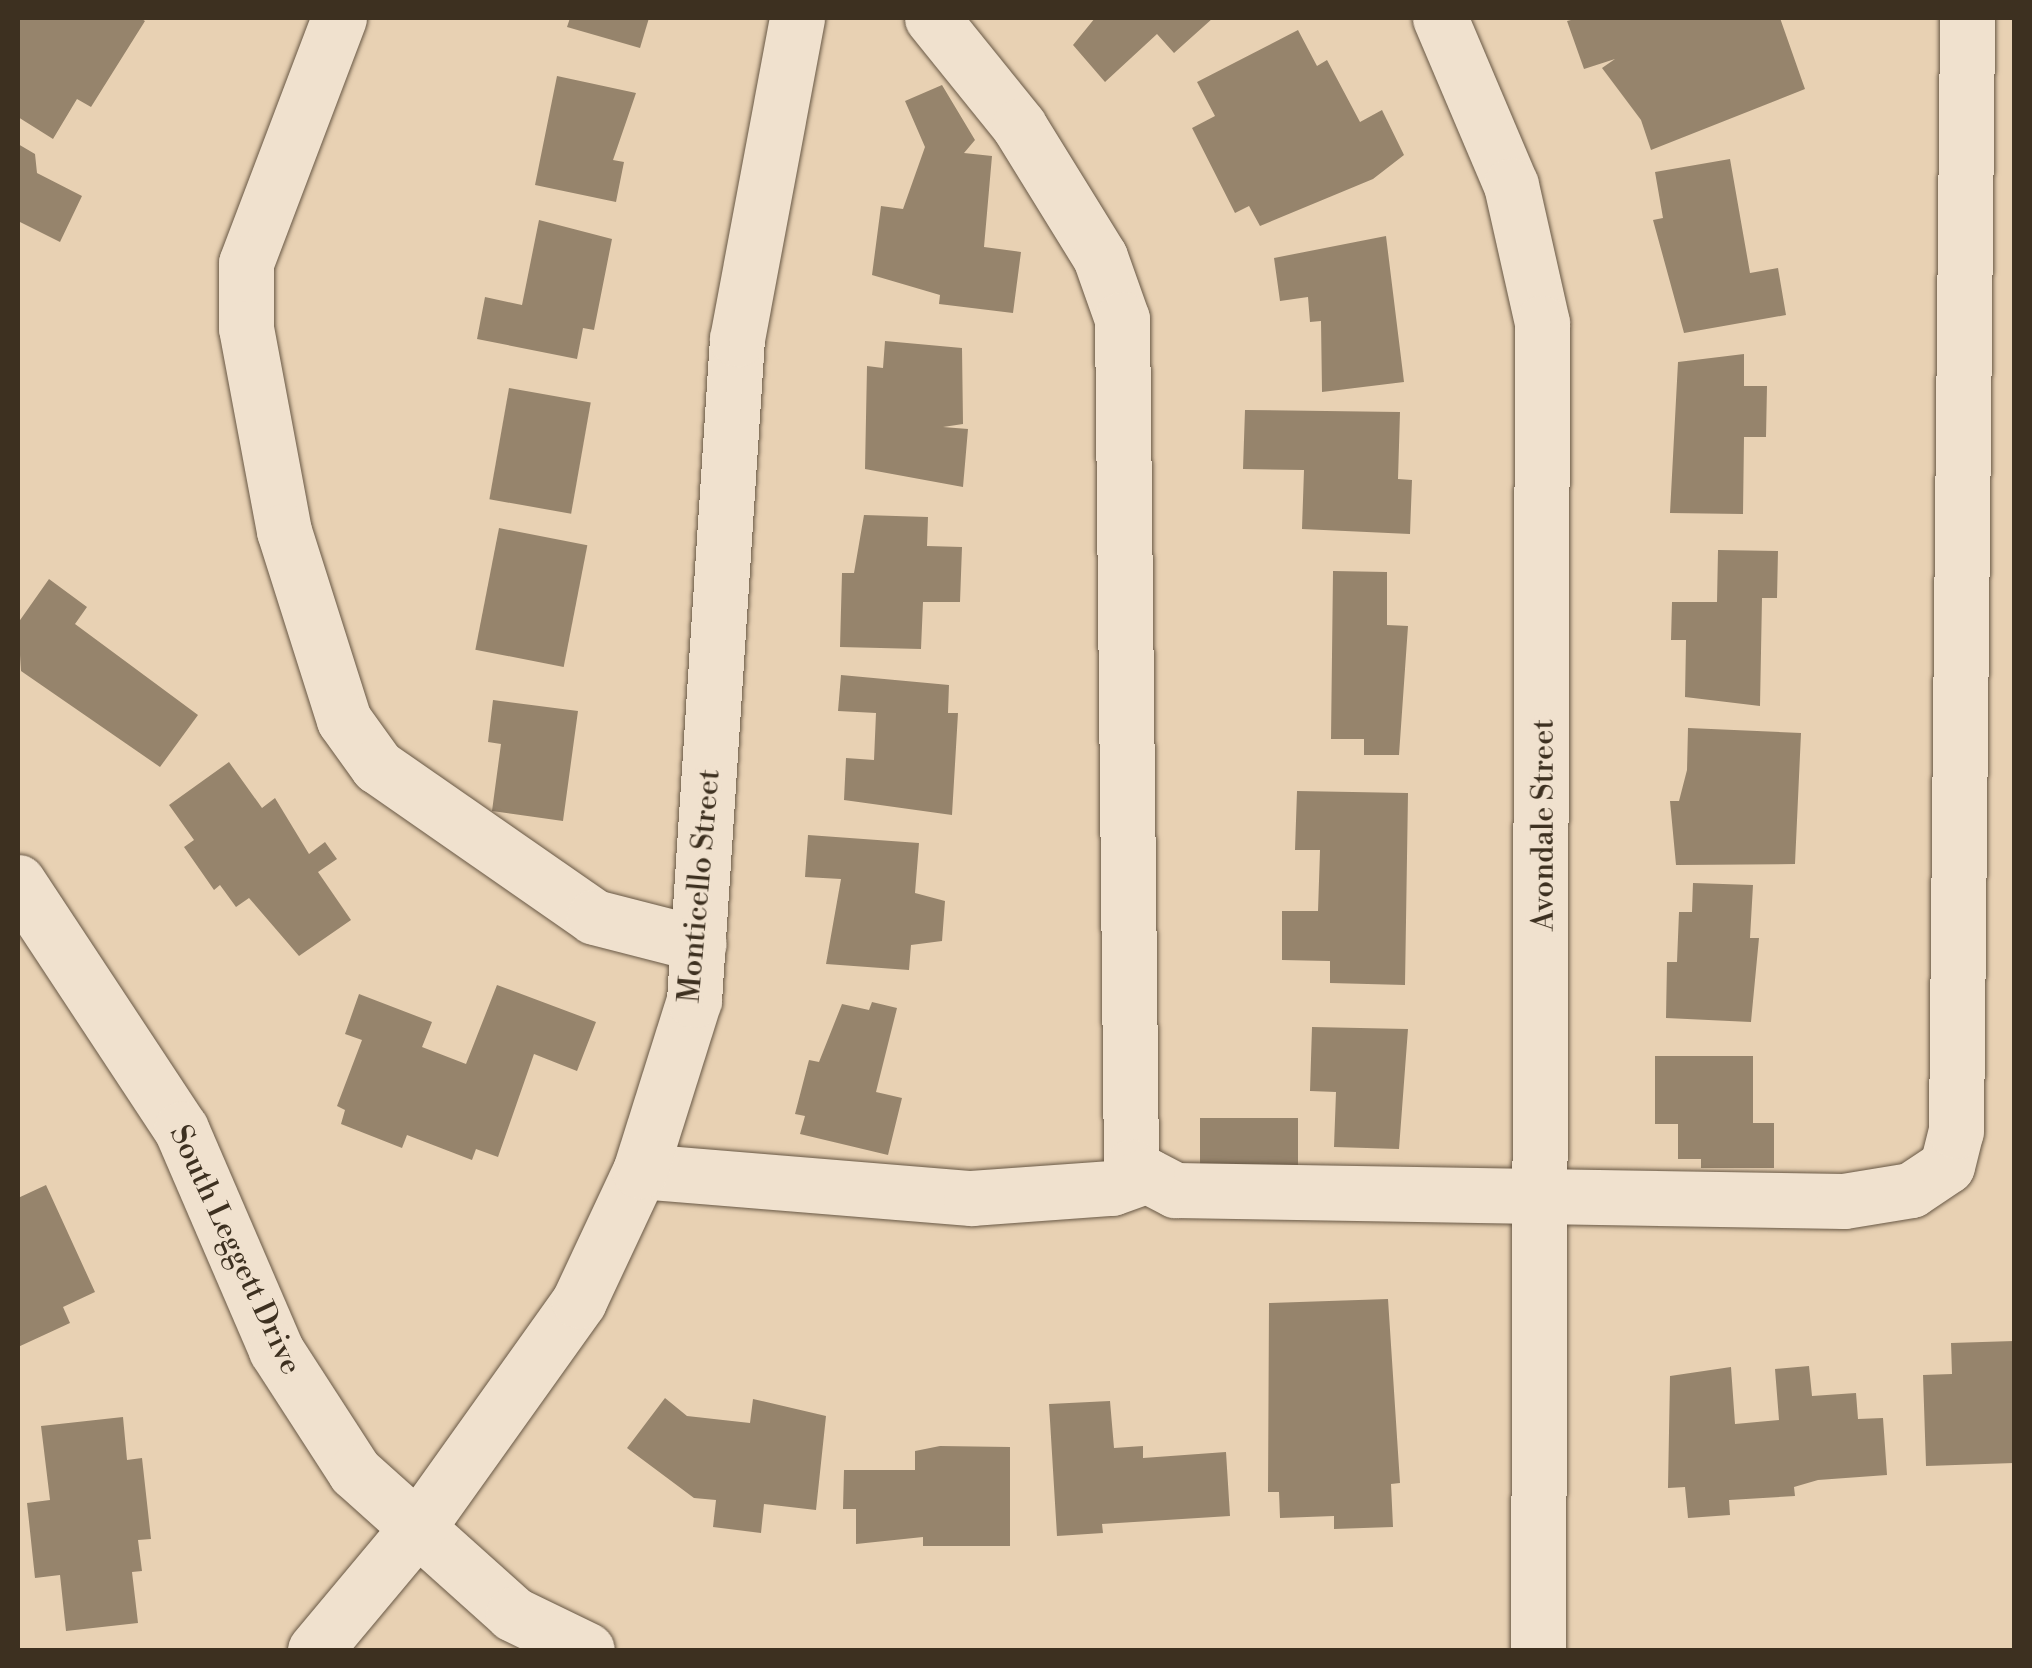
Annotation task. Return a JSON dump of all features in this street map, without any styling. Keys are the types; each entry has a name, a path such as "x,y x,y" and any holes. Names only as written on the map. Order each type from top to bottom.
{"street":[{"path":"338,18 246,263 246,328 284,531 344,720 377,766 594,917 699,944"},
{"name":"Monticello Street","path":"315,1650 418,1526 579,1301 640,1171 694,1000 737,340 797,18"},
{"path":"932,18 1020,126 1100,257 1122,320 1126,1051 1132,1167 1175,1190 1844,1201 1911,1190 1948,1166 1956,1130 1967,18"},
{"name":"Avondale Street","path":"1440,18 1512,185 1542,323 1538,1650"},
{"name":"South Leggett Drive","path":"18,882 182,1128 276,1350 355,1472 513,1614 587,1650"},
{"path":"640,1171 971,1198 1112,1188 1147,1175"}],"building":[{"path":"18,18 145,21 91,107 77,99 53,139 18,117"},
{"path":"570,18 649,18 640,48 567,27"},
{"path":"1095,18 1213,18 1174,53 1157,34 1105,82 1073,45"},
{"path":"1780,18 1805,89 1651,150 1641,120 1602,68 1615,59 1584,69 1567,21"},
{"path":"1298,30 1317,66 1327,60 1360,122 1382,110 1404,155 1373,179 1260,226 1249,206 1235,213 1192,128 1215,116 1197,82"},
{"path":"557,76 636,93 613,160 624,162 616,202 535,185"},
{"path":"942,85 975,140 964,153 992,156 984,247 1021,252 1013,313 939,304 940,295 872,275 881,206 903,209 925,147 905,101"},
{"path":"18,144 35,154 37,173 82,196 60,242 18,221"},
{"path":"1730,159 1750,273 1778,268 1786,315 1684,333 1653,220 1663,218 1655,172"},
{"path":"539,220 612,239 594,330 583,328 577,359 477,339 485,297 522,305"},
{"path":"1386,236 1404,382 1322,392 1321,321 1310,322 1308,297 1280,301 1274,258"},
{"path":"885,341 962,348 963,424 943,427 968,429 963,487 865,469 867,366 883,368"},
{"path":"1744,354 1744,386 1767,386 1766,437 1744,437 1743,514 1670,513 1678,362"},
{"path":"509,388 591,402 571,514 489,499"},
{"path":"1245,410 1400,412 1398,479 1412,480 1410,534 1302,529 1304,470 1243,469"},
{"path":"864,515 928,517 927,546 962,547 960,602 923,602 921,649 840,647 842,573 854,573"},
{"path":"499,528 587,545 564,667 475,650"},
{"path":"1718,550 1778,551 1777,598 1762,598 1760,706 1685,697 1686,640 1671,640 1672,602 1717,602"},
{"path":"1333,571 1387,572 1387,625 1408,626 1399,755 1364,755 1364,739 1331,739"},
{"path":"49,579 87,607 75,624 198,715 160,767 21,671 18,623"},
{"path":"841,675 949,685 948,713 958,713 952,815 844,800 846,758 874,760 876,713 838,711"},
{"path":"493,700 578,711 563,821 492,811 501,744 488,742"},
{"path":"1688,728 1801,733 1795,864 1676,865 1670,801 1679,801 1687,770"},
{"path":"229,762 262,808 275,798 309,854 325,842 337,859 318,872 351,920 299,956 249,898 236,907 220,885 214,890 184,847 194,840 169,805"},
{"path":"1297,791 1408,793 1405,985 1330,983 1330,961 1282,960 1282,911 1318,911 1320,850 1295,850"},
{"path":"808,835 919,843 915,893 945,901 942,941 911,945 909,970 826,964 841,879 805,877"},
{"path":"1693,883 1753,885 1750,938 1759,938 1751,1022 1666,1018 1667,962 1677,962 1679,912 1692,912"},
{"path":"497,985 596,1022 577,1071 534,1054 498,1157 476,1149 472,1160 407,1135 402,1148 341,1124 345,1110 337,1106 362,1040 345,1034 359,994 432,1022 422,1047 466,1064"},
{"path":"872,1002 897,1008 876,1092 902,1098 888,1155 800,1134 805,1116 795,1114 809,1060 819,1062 842,1004 869,1010"},
{"path":"1312,1027 1408,1029 1399,1149 1334,1147 1336,1092 1310,1091"},
{"path":"1655,1056 1753,1056 1753,1123 1774,1123 1774,1168 1701,1168 1701,1159 1678,1159 1678,1124 1655,1124"},
{"path":"1200,1118 1298,1118 1298,1167 1200,1167"},
{"path":"46,1185 95,1292 63,1307 70,1323 18,1347 18,1198"},
{"path":"1388,1299 1400,1483 1391,1484 1393,1527 1334,1529 1334,1516 1280,1518 1279,1492 1268,1492 1269,1303"},
{"path":"2014,1341 2014,1463 1926,1466 1923,1375 1952,1374 1951,1343"},
{"path":"1809,1366 1812,1396 1856,1393 1858,1419 1883,1418 1887,1475 1818,1480 1794,1487 1795,1496 1729,1500 1730,1515 1688,1518 1685,1487 1668,1488 1670,1376 1731,1367 1735,1424 1779,1420 1775,1369"},
{"path":"665,1398 687,1416 750,1423 753,1399 826,1416 816,1510 764,1504 761,1533 713,1527 716,1500 694,1498 627,1448"},
{"path":"1110,1401 1114,1448 1143,1446 1143,1458 1226,1452 1230,1516 1102,1524 1103,1533 1057,1536 1049,1404"},
{"path":"123,1417 127,1460 142,1458 151,1539 138,1540 142,1571 132,1572 138,1623 66,1631 60,1575 35,1578 27,1503 50,1500 41,1426"},
{"path":"940,1446 1010,1447 1010,1546 923,1546 923,1537 856,1544 856,1509 843,1509 844,1470 915,1470 915,1451"}]}
